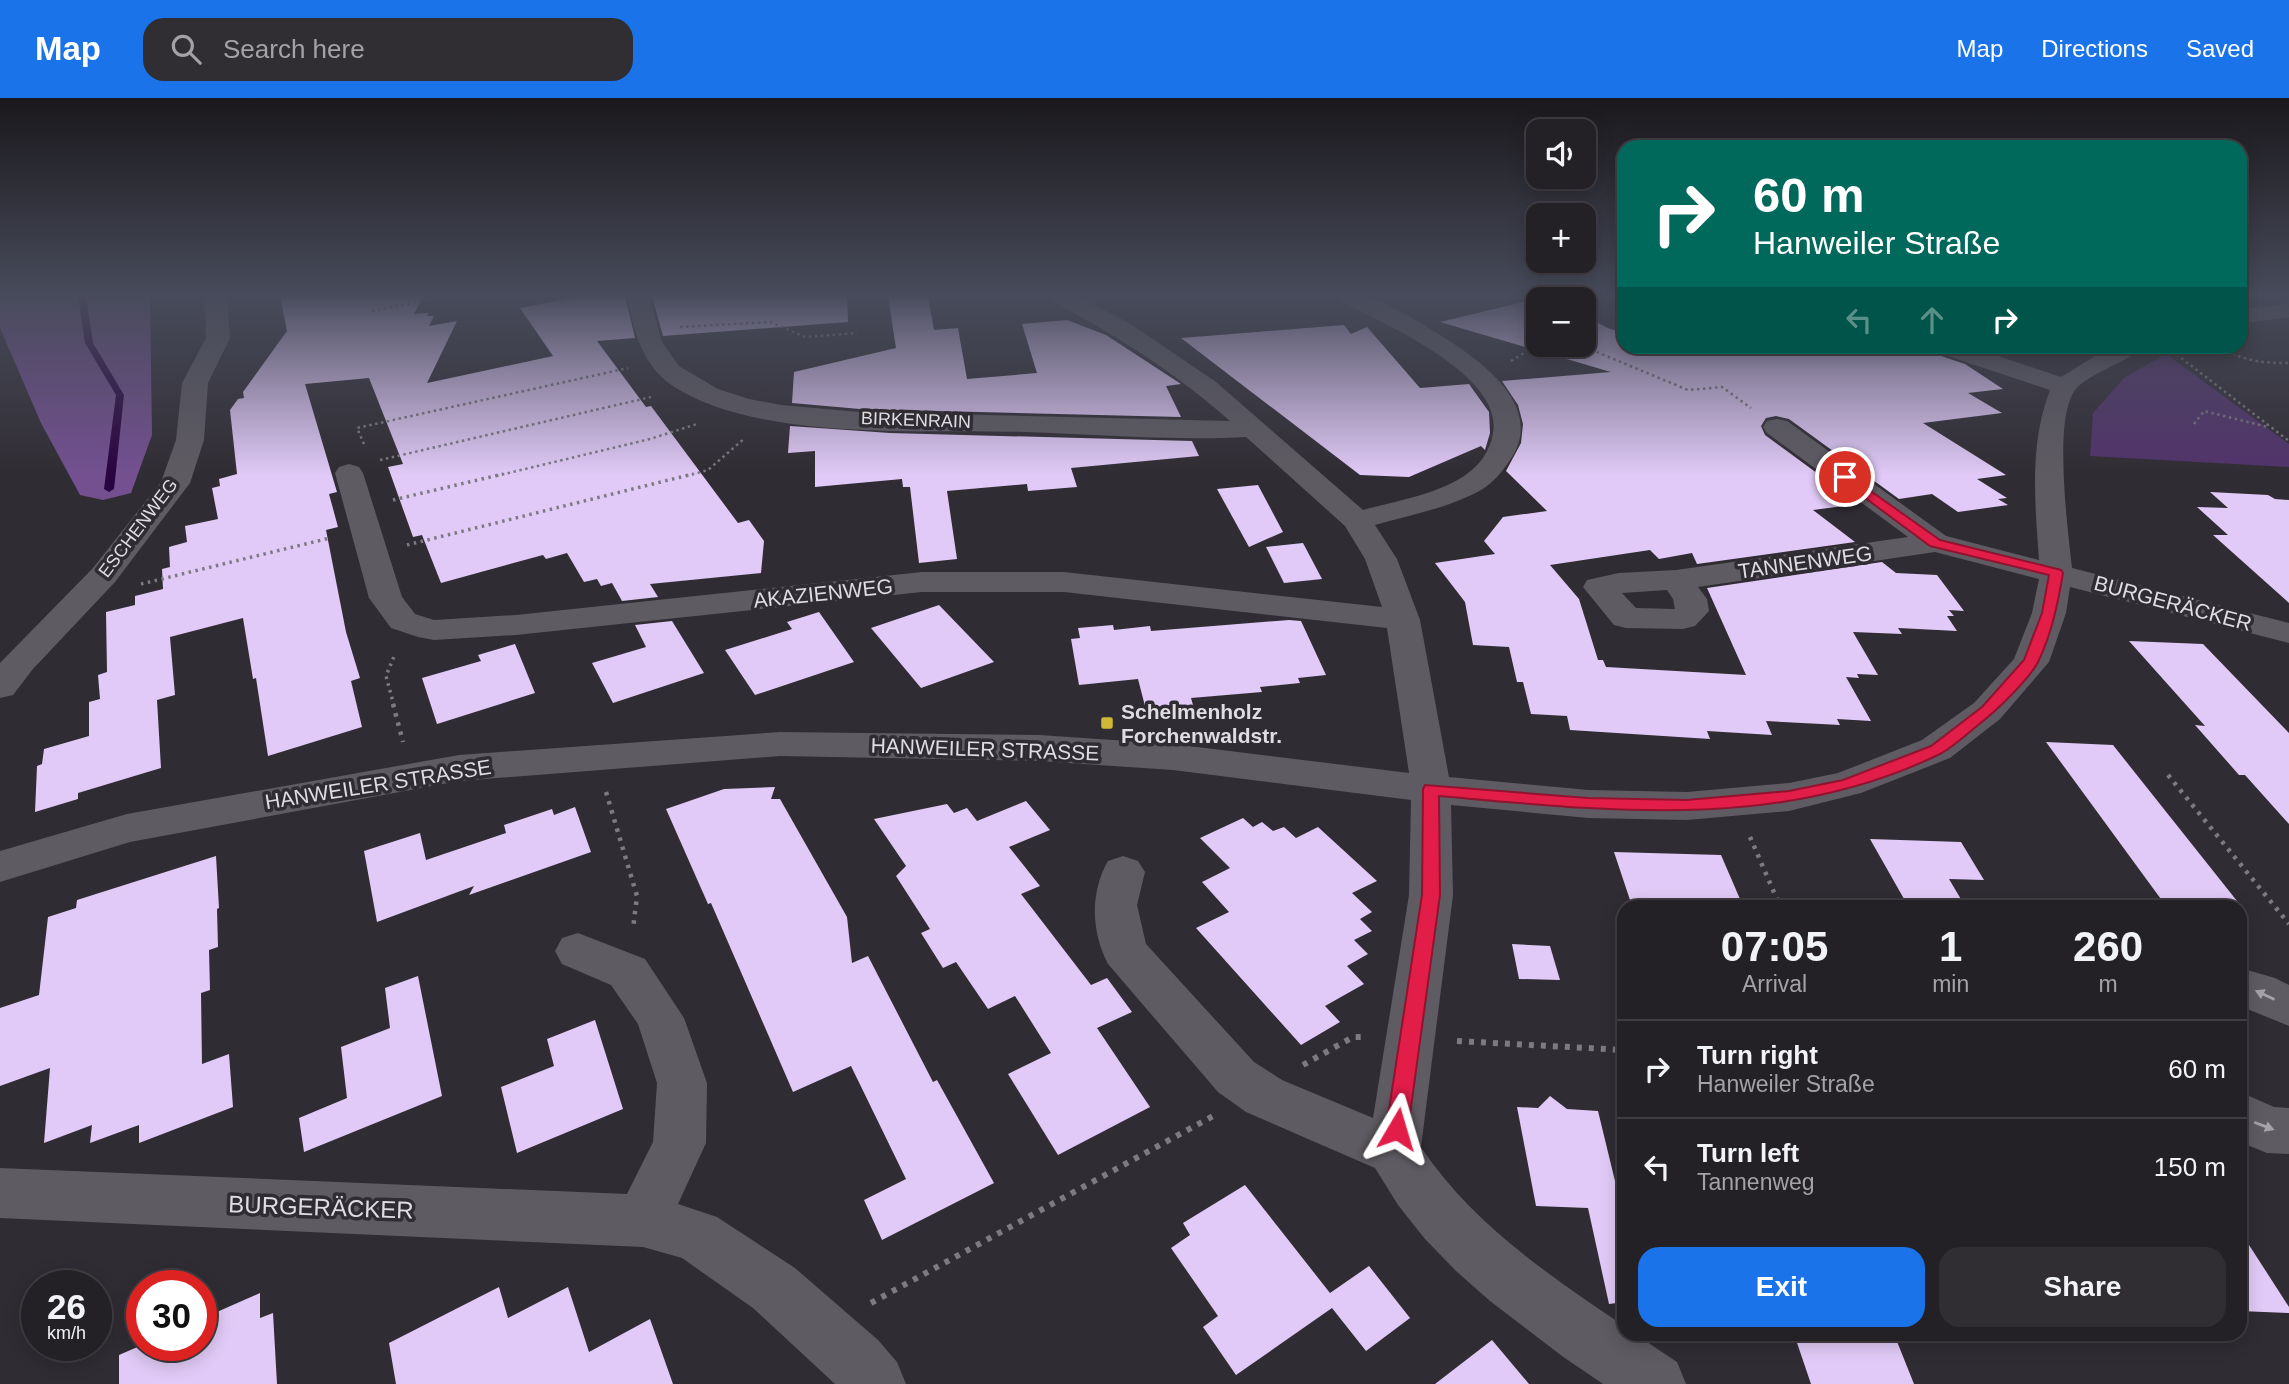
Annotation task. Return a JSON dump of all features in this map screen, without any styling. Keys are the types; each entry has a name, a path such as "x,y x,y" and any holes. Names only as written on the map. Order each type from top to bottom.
{"street":[{"name":"ESCHENWEG","path":"7,669 104,575 175,483 190,440 195,383 209,356"},
{"name":"BIRKENRAIN","path":"658,356 677,377 719,400 775,412 875,419 1222,430 1255,428"},
{"path":"1163,356 1207,387 1357,521 1381,559 1403,620 1431,789 1431,895 1394,1152"},
{"path":"1357,521 1472,484 1499,457 1510,434 1506,411 1495,389 1453,356"},
{"path":"1979,356 2064,386 2109,356"},
{"name":"HANWEILER STRASSE","path":"0,867 127,828 459,768 780,744 1039,748 1173,757 1431,789 1588,804 1687,806 1789,797 1847,784 1936,749 1987,711 2031,662 2049,613 2056,573 2049,494 2051,438 2055,410 2064,386"},
{"name":"TANNENWEG","path":"1777,428 1935,543"},
{"name":"AKAZIENWEG","path":"360,468 386,598 403,621 434,630 516,625 922,582 990,580 1064,582 1403,620"},
{"name":"TANNENWEG","path":"1676,580 1935,543 2056,573"},
{"name":"BURGERÄCKER","path":"2056,573 2289,634"},
{"path":"2249,623 2289,663"},
{"path":"1123,872 1115,905 1124,951 1236,1077 1258,1091 1394,1152 1408,1177 1445,1221 1512,1282 1655,1384"},
{"path":"578,951 628,972 660,1017 682,1083 679,1143 643,1221"},
{"path":"2247,989 2258,991 2289,1007"},
{"path":"2247,1119 2267,1130 2289,1131"},
{"name":"BURGERÄCKER","path":"0,1193 643,1221 697,1237 774,1288 856,1362 875,1384"}],"path":[{"path":"1606,356 1688,390 1721,387"},
{"path":"2179,356 2289,441"},
{"path":"2235,356 2245,360 2289,363"},
{"path":"357,428 661,361"},
{"path":"360,468 623,404"},
{"path":"2194,424 2204,411 2272,428"},
{"path":"432,539 708,470 775,412"},
{"path":"407,496 650,439"},
{"path":"200,570 299,545"},
{"path":"386,676 401,735"},
{"path":"2168,775 2289,924"},
{"path":"605,788 637,896 628,972"},
{"path":"1755,848 1777,900"},
{"path":"821,1331 1353,1037 1617,1050"}],"shaded area":[{"path":"12,356 151,356 152,435 131,493 103,500 80,495 41,423"},
{"path":"2162,356 2169,356 2289,444 2289,467 2090,456 2093,413 2124,378"}],"building":[{"path":"269,356 440,356 427,383 553,356 608,356 646,407 651,406 738,523 749,520 764,541 761,573 650,584 658,597 622,601 612,583 601,586 597,579 584,582 567,553 546,559 543,555 441,583 422,535 413,537 388,467 403,464 369,378 305,384 337,492 329,494 338,527 326,530 346,632 360,678 351,681 362,727 268,756 243,618 170,637 175,695 157,700 161,768 78,793 78,799 35,812 37,766 42,764 44,749 89,736 89,702 100,699 98,675 107,672 106,612 135,605 135,596 163,589 162,569 170,567 169,547 187,542 185,526 218,519 212,488 220,486 219,479 237,474 230,410 238,399 244,398 243,392"},
{"path":"862,356 963,356 967,379 1037,373 1032,356 1138,356 1181,384 1166,386 1181,417 860,409 792,403 794,372"},
{"path":"1205,356 1392,356 1420,388 1469,384 1489,412 1490,433 1485,450 1481,446 1409,477 1360,475"},
{"path":"1941,356 1965,364 2003,389 1968,393 2002,413 1923,423 2006,475 1977,479 2007,498 1998,499 2008,505 1958,512 1932,494 1899,499 1789,419 1776,416 1766,418 1761,426 1765,435 1859,504 1813,510 1855,542 1697,564 1692,553 1659,559 1650,550 1550,565 1579,599 1598,660 1603,660 1606,667 1746,675 1707,588 1882,562 1896,573 1937,575 1964,611 1949,610 1954,616 1947,616 1957,631 1898,628 1902,634 1853,632 1878,675 1857,674 1859,678 1846,677 1871,721 1837,719 1840,725 1766,721 1772,735 1707,731 1710,739 1570,730 1567,716 1531,714 1523,682 1517,682 1509,647 1473,645 1465,602 1435,563 1495,554 1484,541 1503,517 1547,511 1506,471 1521,443 1523,424 1518,405 1502,381 1611,372 1560,357"},
{"path":"790,426 890,433 1192,441 1199,456 1071,468 1077,487 1028,491 1027,484 947,491 957,559 919,563 910,487 903,487 902,479 815,487 815,451 788,453"},
{"path":"1258,485 1283,532 1249,547 1217,489"},
{"path":"2210,492 2268,495 2275,499 2289,500 2289,603 2213,535 2228,535 2197,507 2228,508"},
{"path":"1303,543 1322,579 1284,583 1266,547"},
{"path":"939,605 994,662 921,688 871,628"},
{"path":"819,612 854,662 755,695 725,650 792,629 787,622"},
{"path":"672,621 704,673 613,703 592,663 646,647 635,625"},
{"path":"1301,621 1326,675 1298,678 1300,683 1260,687 1262,692 1191,698 1193,705 1146,710 1138,679 1079,685 1071,639 1080,638 1078,628 1113,625 1114,630 1150,626 1151,631"},
{"path":"2129,641 2203,644 2289,733 2289,824 2245,775 2239,775 2195,725 2205,726"},
{"path":"515,644 535,693 437,724 422,678 481,661 478,655"},
{"path":"2046,742 2113,745 2236,900 2162,900"},
{"path":"775,787 771,799 780,799 847,917 852,963 868,956 933,1082 937,1080 994,1183 882,1240 864,1200 906,1179 851,1066 793,1092 711,903 708,904 666,809 724,789"},
{"path":"1026,801 1050,830 1009,847 1040,886 1021,894 1091,985 1107,978 1132,1012 1097,1028 1150,1107 1058,1155 1008,1074 1051,1053 1015,996 988,1009 956,962 943,968 921,933 930,929 896,876 906,866 874,819 947,804 954,813 967,808 977,821"},
{"path":"575,807 591,852 469,895 474,886 377,922 364,851 420,833 426,860 506,833 504,825 552,809 554,815"},
{"path":"1243,818 1253,827 1262,822 1273,831 1284,827 1296,838 1318,827 1377,881 1352,893 1372,912 1360,919 1372,931 1354,940 1368,954 1347,966 1364,984 1325,1006 1340,1022 1301,1045 1196,928 1229,912 1202,882 1230,868 1200,838"},
{"path":"1870,839 1961,842 1984,880 1949,879 1961,900 1905,900"},
{"path":"1614,852 1721,855 1740,900 1630,900"},
{"path":"216,856 218,947 209,950 210,990 201,993 202,1064 229,1054 233,1107 139,1143 139,1125 90,1143 92,1125 44,1143 50,1068 0,1086 0,1008 39,995 48,917 76,908 77,900"},
{"path":"1512,944 1550,946 1560,980 1519,979"},
{"path":"418,976 442,1096 304,1152 299,1118 347,1098 341,1047 390,1028 385,988"},
{"path":"595,1020 623,1109 517,1153 501,1087 554,1066 547,1039"},
{"path":"1550,1096 1567,1109 1598,1111 1617,1189 1617,1303 1609,1304 1588,1208 1536,1206 1517,1107 1538,1108"},
{"path":"1245,1185 1330,1293 1369,1266 1410,1318 1366,1351 1332,1308 1236,1375 1203,1327 1218,1316 1171,1248 1190,1235 1183,1223"},
{"path":"2247,1242 2289,1307 2289,1313 2247,1311"},
{"path":"499,1287 508,1318 568,1287 589,1352 650,1319 673,1384 396,1384 389,1343"},
{"path":"260,1293 260,1318 273,1313 277,1384 119,1384 119,1355 126,1352 126,1361 217,1361 217,1312"},
{"path":"1492,1340 1529,1384 1435,1384"},
{"path":"1796,1341 1897,1341 1914,1384 1811,1384"}],"waterway":[{"path":"97,356 120,395 109,489"}],"place":[{"name":"Schelmenholz Forchenwaldstr.","path":"1107,723"}],"route":[{"path":"1397,1129 1431,895 1431,789 1588,804 1687,806 1789,797 1847,784 1936,749 1987,711 2031,662 2049,613 2056,573 1935,543 1845,477"}]}
